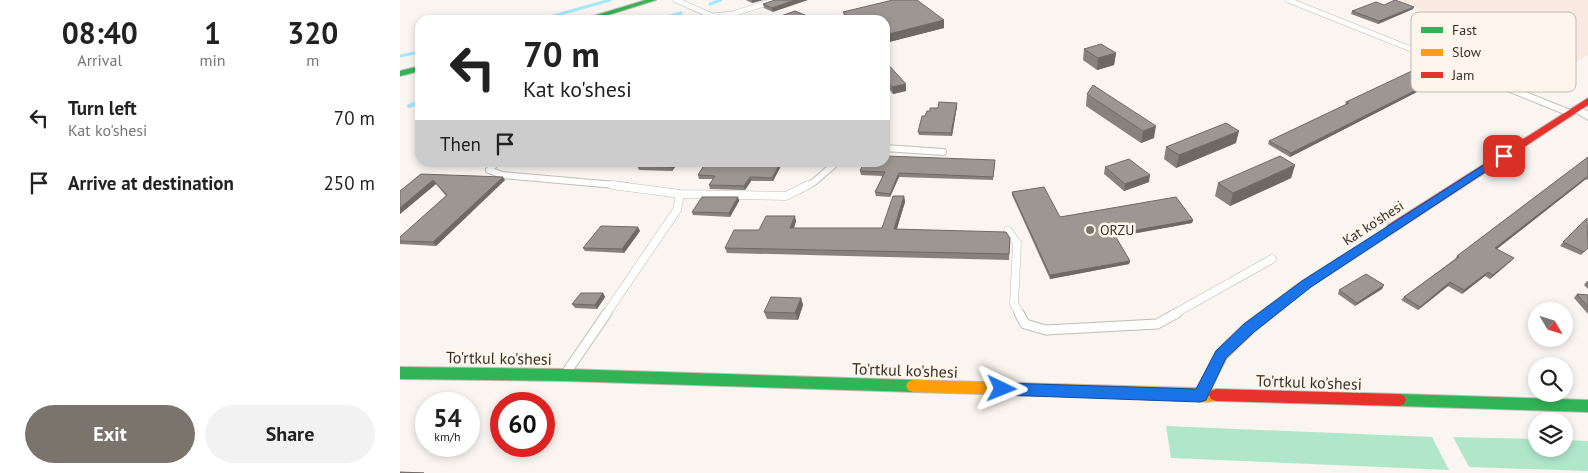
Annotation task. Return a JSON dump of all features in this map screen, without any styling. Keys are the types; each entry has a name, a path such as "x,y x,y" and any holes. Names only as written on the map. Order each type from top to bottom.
{"main road":[{"path":"601,15 653,0"},
{"path":"400,74 415,70"},
{"name":"Kat ko'shesi","path":"1200,396 1221,355 1249,328 1306,284 1588,101"},
{"name":"To'rtkul ko'shesi","path":"400,373 564,376 1588,406"}],"street":[{"path":"1574,111 1588,116"}],"lane":[{"path":"676,0 710,15"},
{"path":"722,15 733,14 776,0"},
{"path":"1288,0 1411,47"},
{"path":"1526,92 1574,111"},
{"path":"890,148 942,152"},
{"path":"492,167 489,170 502,175 647,188 680,194 786,196 814,182 831,167"},
{"path":"564,376 677,210 680,194"},
{"path":"1008,231 1017,243 1014,304 1025,324 1046,330 1157,324 1272,259"}],"shaded area":[{"path":"1390,0 1588,0 1588,55 1576,62 1576,12 1426,12"}],"green space":[{"path":"1166,426 1432,437 1449,470 1171,458"},
{"path":"1453,437 1528,439 1528,457 1573,457 1573,440 1588,441 1588,471 1469,467"}],"building":[{"path":"775,0 795,0 772,8 763,4"},
{"path":"893,0 917,0 944,20 890,34 890,15 846,15 843,12"},
{"path":"1395,0 1414,7 1379,21 1352,11 1376,2 1384,5"},
{"path":"795,11 805,15 784,15"},
{"path":"1101,44 1116,53 1098,58 1084,49"},
{"path":"890,66 906,84 892,87 890,85"},
{"path":"1411,71 1412,92 1291,153 1269,141 1349,103 1346,102"},
{"path":"1093,85 1156,126 1143,131 1087,94"},
{"path":"939,102 957,103 951,133 918,132 922,116 925,116 927,111 930,111 930,108 938,108"},
{"path":"1226,123 1239,131 1179,155 1166,147"},
{"path":"890,156 995,160 993,177 899,173 890,194 875,192 885,172 860,171 862,167 890,167"},
{"path":"1280,156 1295,165 1233,193 1218,183"},
{"path":"1588,157 1588,176 1495,248 1514,258 1493,275 1488,272 1464,290 1450,282 1420,307 1404,297 1459,257 1457,256"},
{"path":"1129,159 1150,175 1125,184 1105,167"},
{"path":"703,167 778,167 772,178 750,177 744,186 709,185 715,176 698,175"},
{"path":"421,174 503,177 433,242 400,241 400,237 447,195 433,180 400,208 400,191"},
{"name":"ORZU","path":"1044,187 1060,217 1176,197 1193,220 1114,234 1130,261 1050,275 1012,192"},
{"path":"893,196 904,196 894,229 1006,232 1010,238 1009,254 725,248 734,230 759,230 766,216 795,216 790,228 882,228"},
{"path":"702,197 738,197 729,213 692,212"},
{"path":"1587,218 1588,248 1584,252 1563,242"},
{"path":"601,226 638,227 622,249 583,248"},
{"path":"1366,274 1384,285 1357,303 1339,290"},
{"path":"581,293 603,293 595,305 572,304"},
{"path":"1577,294 1588,295 1588,307"},
{"path":"771,297 801,298 795,313 764,312"}],"waterway":[{"path":"557,15 610,0"},
{"path":"710,4 721,0"},
{"path":"674,15 681,13"},
{"path":"400,56 415,53"},
{"path":"409,106 415,104"}],"traffic: fast":[{"path":"601,15 653,0"},
{"path":"400,74 415,70"},
{"path":"400,373 565,375 913,386"},
{"path":"1399,400 1588,406"}],"traffic: slow":[{"path":"1200,396 1221,355 1249,328 1306,284 1392,228"},
{"path":"913,386 1216,395"}],"traffic: jam":[{"path":"1392,228 1588,101"},
{"path":"1216,395 1399,400"}],"place":[{"name":"ORZU","path":"1090,230"}],"route":[{"path":"1002,389 1200,396 1221,355 1249,328 1306,284 1504,156"}]}
